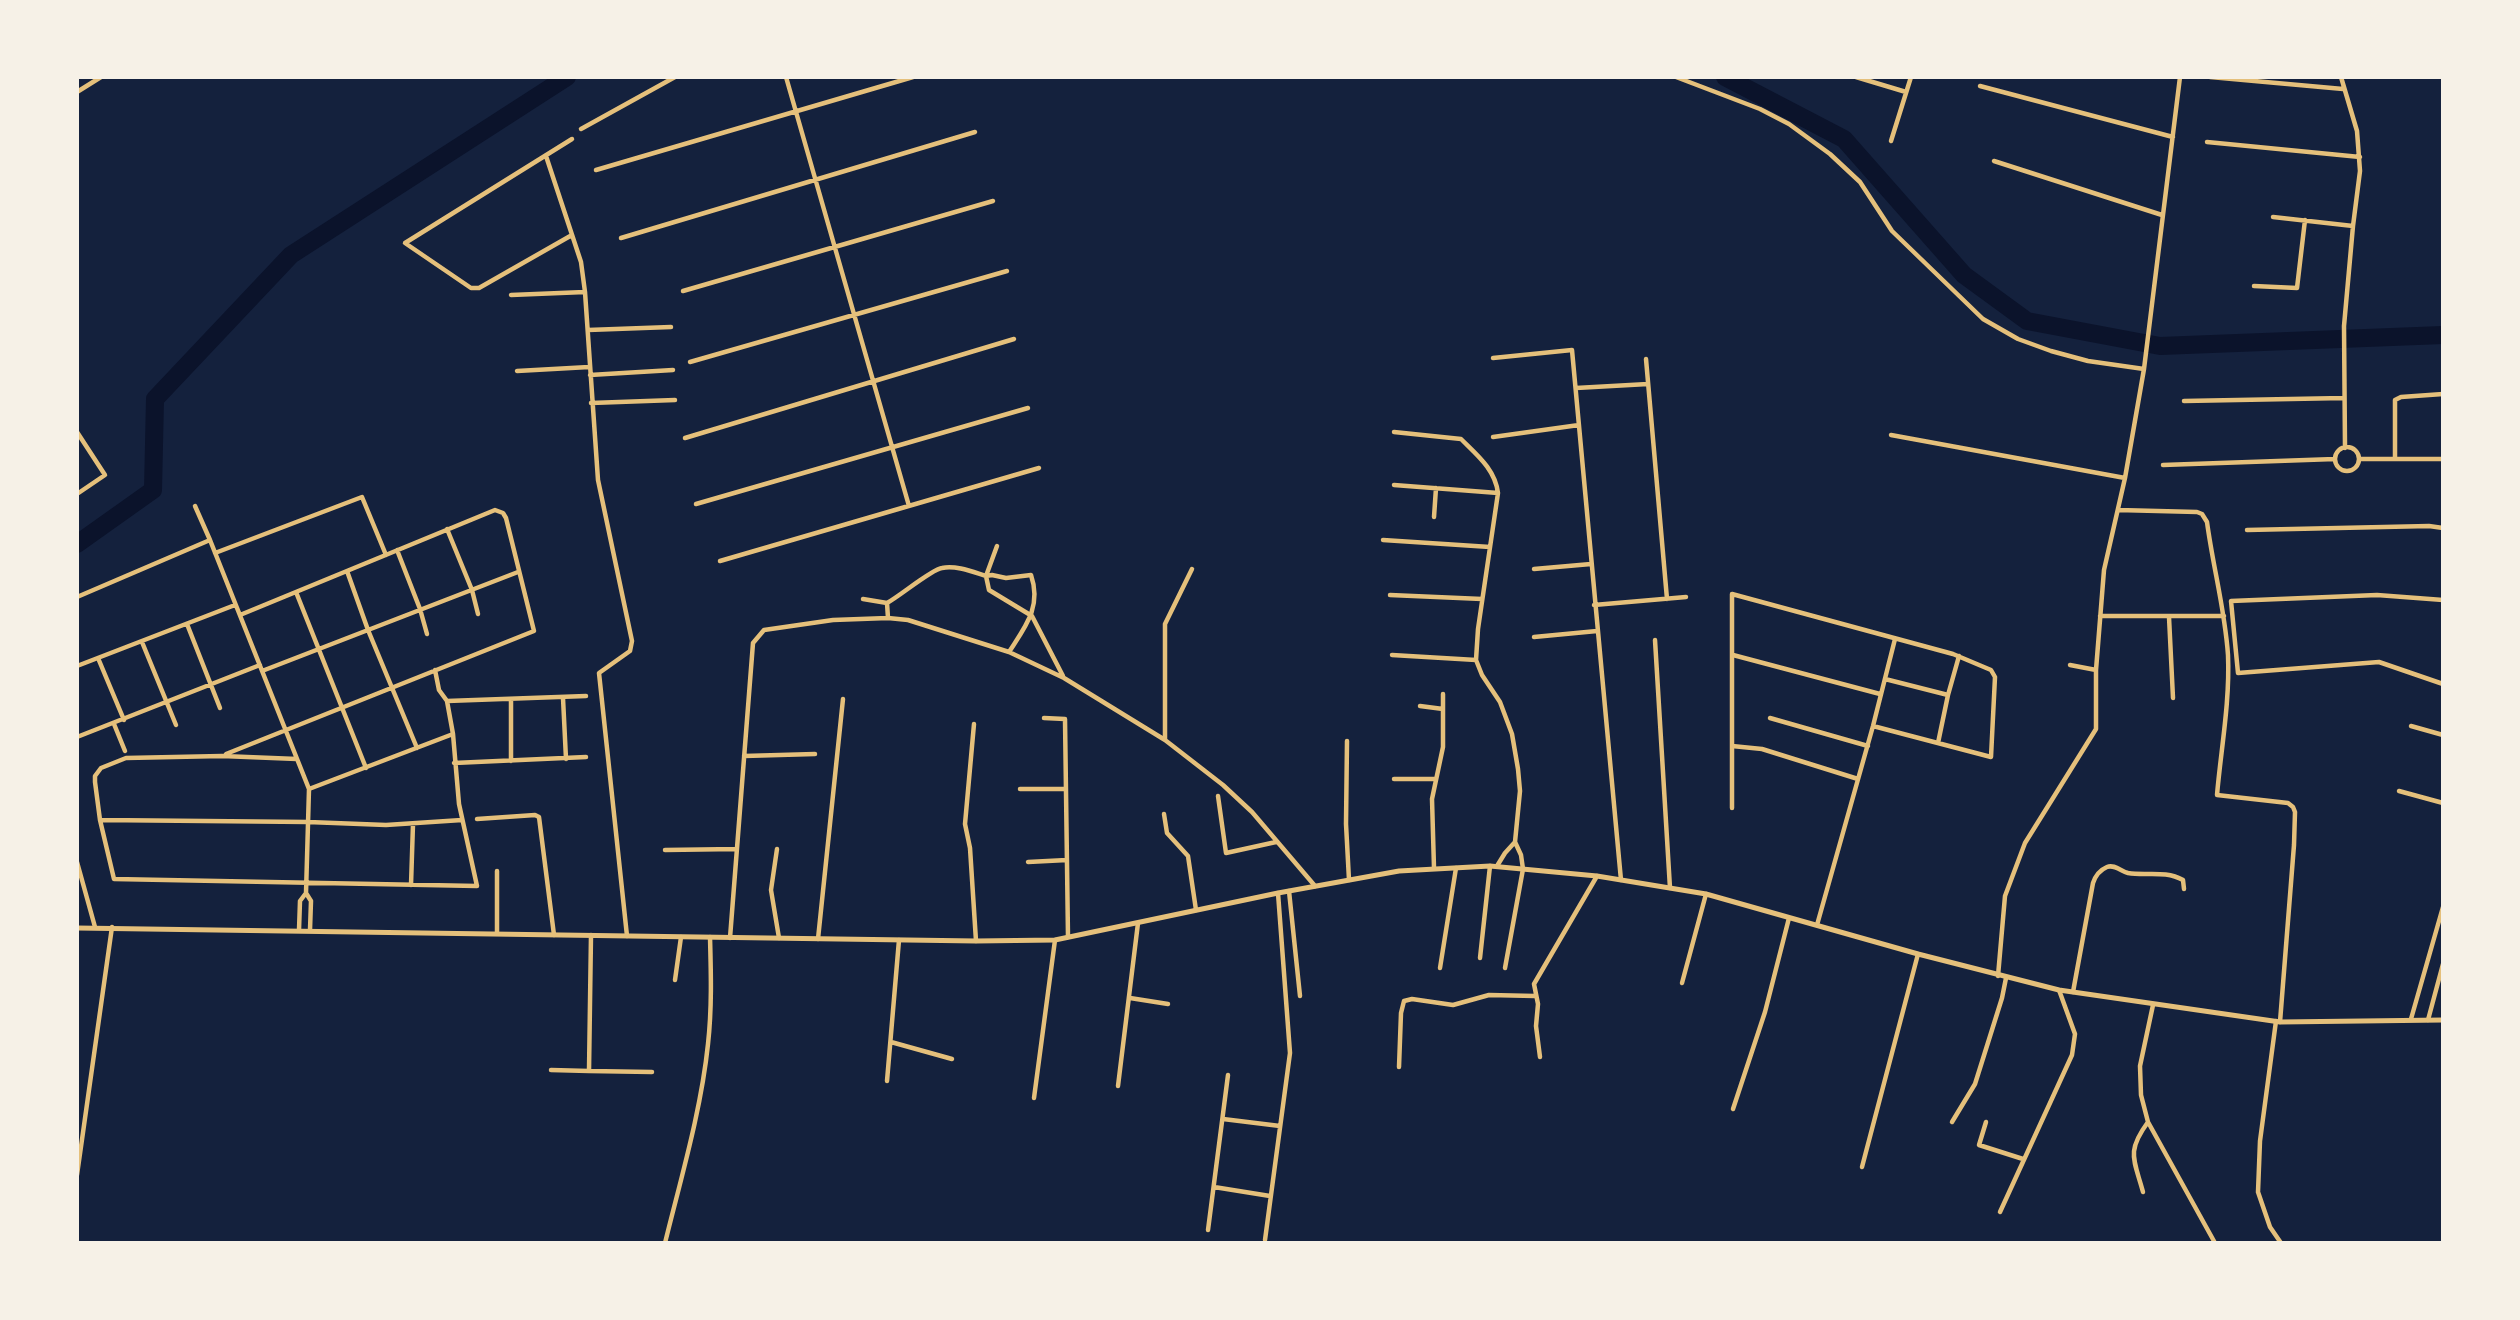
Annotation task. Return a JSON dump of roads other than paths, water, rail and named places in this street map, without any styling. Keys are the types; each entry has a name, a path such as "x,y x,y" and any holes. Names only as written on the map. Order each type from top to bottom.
{"street":[{"path":"77,92 101,77"},
{"path":"580,129 675,77"},
{"path":"786,77 909,506"},
{"path":"596,170 913,77"},
{"path":"1676,77 1760,109 1789,124 1830,154 1860,182 1892,231 1983,318 2018,339 2051,351 2144,369"},
{"path":"1856,77 1906,92"},
{"path":"1891,141 1911,77"},
{"path":"1998,976 2005,896 2025,843 2096,729 2096,670 2104,570 2125,478 2144,369 2180,77"},
{"path":"2210,77 2343,89"},
{"path":"2341,77 2357,131 2360,157 2344,326 2345,448"},
{"path":"1980,86 2174,138"},
{"path":"621,238 975,132"},
{"path":"572,139 405,243 471,288 479,288 572,235"},
{"path":"2207,142 2360,157"},
{"path":"546,156 580,262 588,330 597,480 632,641 630,651 599,673 627,936"},
{"path":"1994,161 2162,215"},
{"path":"683,291 993,201"},
{"path":"2273,217 2353,226"},
{"path":"2254,286 2297,288 2305,220"},
{"path":"690,362 1007,271"},
{"path":"511,295 585,292"},
{"path":"588,330 671,327"},
{"path":"685,438 1014,340"},
{"path":"1493,358 1572,350 1621,880"},
{"path":"1646,359 1667,599"},
{"path":"517,371 589,367"},
{"path":"590,375 673,370"},
{"path":"1576,388 1648,384"},
{"path":"2396,458 2395,400 2401,397 2443,394"},
{"path":"2184,401 2344,398"},
{"path":"591,403 674,400"},
{"path":"696,504 1028,408"},
{"path":"1493,437 1579,425"},
{"path":"77,432 105,475 77,494"},
{"path":"1394,432 1461,439 1493,473 1498,493 1476,660 1482,675 1500,702 1512,734 1518,769 1520,791 1515,842 1523,869 1505,968"},
{"path":"1891,435 2125,478"},
{"path":"2345,448 2353,449 2359,459 2354,469 2347,471 2340,469 2335,459 2338,452 2345,448"},
{"path":"2163,465 2335,459"},
{"path":"2359,459 2443,459"},
{"path":"720,561 1039,468"},
{"path":"1394,485 1498,493"},
{"path":"1434,517 1436,488"},
{"path":"215,553 362,497 386,555"},
{"path":"194,506 309,789 306,893 311,901 310,930"},
{"path":"222,756 534,631 506,518 499,511 491,510 240,615"},
{"path":"2118,510 2197,512 2206,518 2224,616 2228,680 2217,795 2288,803 2295,812 2278,1021 2260,1141 2258,1192 2270,1227 2281,1243"},
{"path":"2247,530 2443,528"},
{"path":"447,529 472,590 478,614"},
{"path":"77,597 210,540"},
{"path":"1383,540 1490,547"},
{"path":"997,547 986,576 989,590 1032,616 1063,678"},
{"path":"397,550 427,634"},
{"path":"1534,569 1591,564"},
{"path":"863,599 887,603 905,594 941,567 1006,578 1031,575 1034,593 1032,616 1009,652"},
{"path":"1165,740 1166,624 1192,569"},
{"path":"347,571 368,630 417,748"},
{"path":"77,737 211,685 319,649 518,572"},
{"path":"296,592 366,768"},
{"path":"1732,808 1732,594 1959,656 1991,670 1995,677 1991,757 1873,726"},
{"path":"1390,595 1482,599"},
{"path":"2443,600 2377,596 2231,601 2238,673 2379,662 2443,684"},
{"path":"1594,605 1686,597"},
{"path":"887,603 888,618"},
{"path":"77,666 236,605"},
{"path":"2099,616 2224,616"},
{"path":"2169,617 2173,698"},
{"path":"730,938 753,643 764,630 833,620 908,620 1009,652 1063,678 1165,740 1223,785 1252,812 1315,886"},
{"path":"187,624 220,708"},
{"path":"1534,636 1597,631"},
{"path":"1817,925 1868,746 1895,639"},
{"path":"1655,640 1670,888"},
{"path":"142,642 176,725"},
{"path":"1392,655 1476,660"},
{"path":"1733,655 1880,694"},
{"path":"1938,743 1959,656"},
{"path":"98,658 124,720"},
{"path":"2070,665 2096,670"},
{"path":"297,759 222,756 126,758 101,768 94,782 114,879 477,886 463,820 447,701 439,690 435,670"},
{"path":"1885,679 1948,695"},
{"path":"1434,868 1432,799 1443,747 1443,694"},
{"path":"447,701 586,696"},
{"path":"563,698 566,759"},
{"path":"511,699 511,761"},
{"path":"818,939 843,699"},
{"path":"1420,706 1443,709"},
{"path":"1044,718 1065,719 1068,937"},
{"path":"1770,718 1868,746"},
{"path":"114,724 125,751"},
{"path":"974,724 965,824 970,848 976,941"},
{"path":"2411,726 2443,735"},
{"path":"309,789 453,734"},
{"path":"1347,741 1346,824 1349,880"},
{"path":"1732,747 1762,749 1858,779"},
{"path":"744,756 815,754"},
{"path":"454,763 586,757"},
{"path":"1394,779 1436,779"},
{"path":"1020,789 1066,789"},
{"path":"2399,791 2443,803"},
{"path":"1218,796 1226,853 1276,842"},
{"path":"1164,814 1167,833 1188,856 1196,910"},
{"path":"477,819 535,815 539,817 554,935"},
{"path":"100,820 386,825 463,820"},
{"path":"411,885 412,824"},
{"path":"1480,958 1494,866 1515,842"},
{"path":"665,850 737,849"},
{"path":"777,849 771,890 779,939"},
{"path":"1028,862 1067,860"},
{"path":"77,862 95,928"},
{"path":"77,928 779,939 1055,940 1278,893 1399,871 1494,866 1597,876 1706,894 1998,976 2059,990 2278,1021 2443,1020"},
{"path":"2073,992 2093,883 2105,867 2113,866 2130,873 2175,876 2183,880 2184,889"},
{"path":"1440,968 1456,867"},
{"path":"497,871 497,933"},
{"path":"1540,1057 1536,1026 1538,1004 1534,988 1538,976 1597,876"},
{"path":"1289,891 1300,996"},
{"path":"299,930 300,901 306,893"},
{"path":"1265,1240 1290,1043 1278,893"},
{"path":"1682,983 1706,894"},
{"path":"2411,1019 2443,907"},
{"path":"1733,1109 1765,1012 1789,918"},
{"path":"1118,1086 1138,923"},
{"path":"77,1175 112,927"},
{"path":"589,1071 592,935"},
{"path":"675,980 681,937"},
{"path":"665,1243 695,1120 708,1045 712,990 710,937"},
{"path":"887,1081 899,940"},
{"path":"1034,1098 1055,940"},
{"path":"1862,1167 1918,954"},
{"path":"2428,1021 2443,964"},
{"path":"1952,1122 1975,1084 2006,978"},
{"path":"2000,1212 2072,1055 2075,1034 2059,990"},
{"path":"1399,1067 1404,1001 1412,999 1453,1006 1489,995 1535,996"},
{"path":"1130,998 1168,1004"},
{"path":"2153,1005 2140,1066 2141,1095 2148,1122 2215,1243"},
{"path":"891,1042 952,1059"},
{"path":"551,1070 652,1072"},
{"path":"1208,1230 1228,1075"},
{"path":"1223,1119 1280,1126"},
{"path":"1986,1122 1979,1145 2023,1159"},
{"path":"2143,1192 2133,1156 2133,1146 2148,1122"},
{"path":"1214,1187 1270,1196"}],"waterway":[{"path":"77,544 153,490 155,399 291,255 567,77"},
{"path":"1725,77 1844,139 1964,275 2027,321 2160,346 2443,335"}]}
